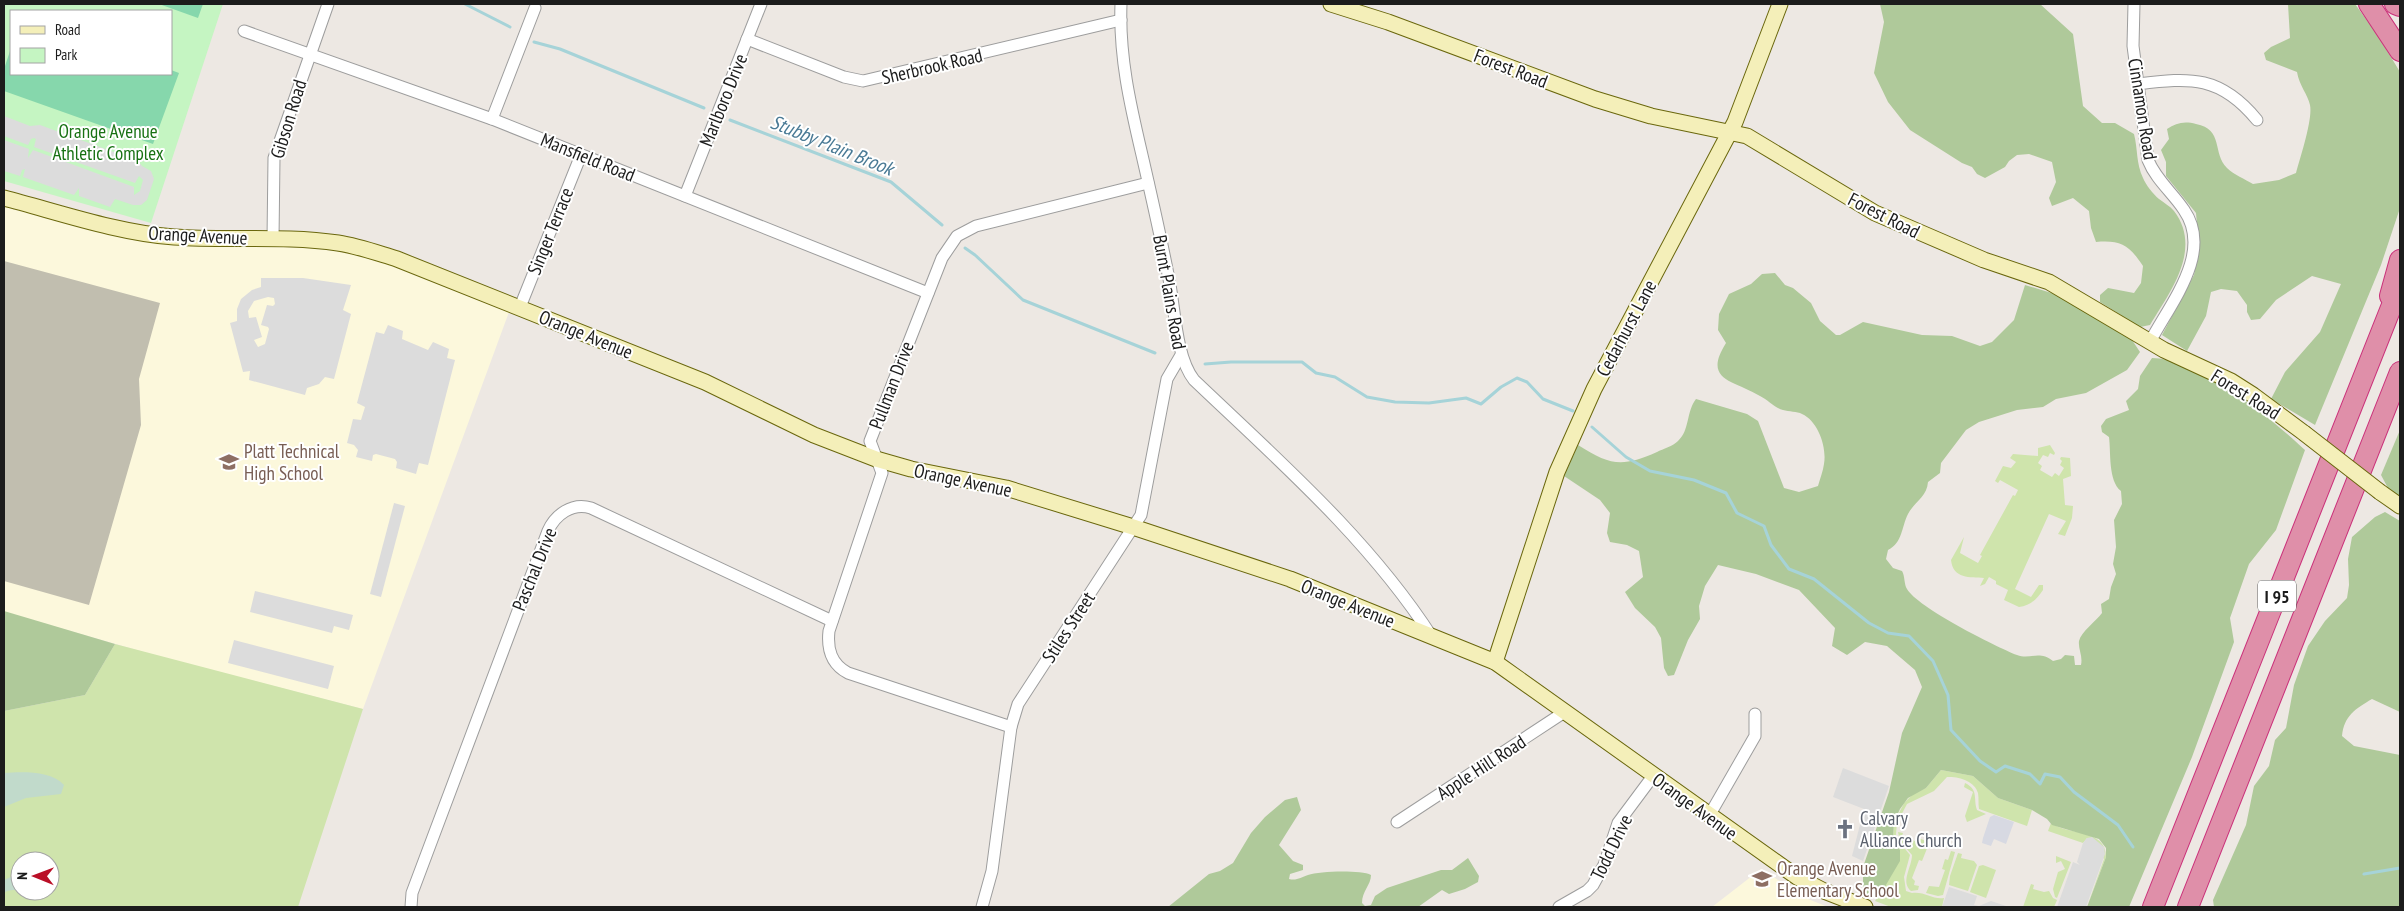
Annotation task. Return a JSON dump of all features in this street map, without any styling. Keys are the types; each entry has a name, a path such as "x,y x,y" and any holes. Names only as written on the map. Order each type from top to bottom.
{"highway":[{"path":"2369,4 2400,51"},
{"path":"2395,4 2400,6"},
{"path":"2373,354 2400,260"},
{"name":"I 95","path":"2153,907 2400,285"},
{"name":"I 95","path":"2188,907 2400,372"},
{"path":"2369,451 2400,392"}],"main road":[{"name":"Forest Road","path":"1331,4 1397,26 1595,99 1651,116 1747,136 1875,213 1984,260 2049,282 2164,350 2238,386 2304,433 2400,506"},
{"name":"Cedarhurst Lane","path":"1495,662 1558,472 1594,389 1741,109 1780,4"},
{"name":"Orange Avenue","path":"4,198 140,232 174,237 272,239 339,243 368,250 397,259 520,307 705,382 814,435 876,459 911,469 1006,488 1133,527 1290,579 1495,662 1796,877 1824,892 1865,907"}],"street":[{"name":"Gibson Road","path":"272,239 274,158 328,4"},
{"name":"Marlboro Drive","path":"685,196 761,4"},
{"name":"Burnt Plains Road","path":"1121,4 1128,92 1173,299 1180,356 1194,380 1305,485 1341,523 1418,616 1432,637"},
{"name":"Cinnamon Road","path":"2134,4 2132,32 2150,164 2155,175 2185,211 2190,220 2193,238 2192,257 2187,276 2150,342"},
{"path":"492,119 535,8"},
{"name":"Sherbrook Road","path":"747,40 844,77 863,81 1121,20"},
{"name":"Mansfield Road","path":"244,31 492,119 928,293"},
{"path":"2138,84 2184,79 2209,83 2222,88 2236,98 2258,120"},
{"name":"Singer Terrace","path":"520,307 581,154"},
{"name":"Pullman Drive","path":"1011,727 843,670 830,654 828,638 832,621 882,473 870,441 946,249 965,231 976,226 1148,183"},
{"name":"Stiles Street","path":"982,907 992,871 1011,727 1018,704 1141,515 1167,379 1180,356"},
{"name":"Paschal Drive","path":"411,907 412,893 548,531 553,521 564,512 579,506 591,508 832,621"},
{"name":"Apple Hill Road","path":"1397,822 1566,711"},
{"path":"1709,816 1755,736 1755,714"},
{"name":"Todd Drive","path":"1559,907 1586,892 1593,885 1604,865 1618,823 1653,776"}],"shaded area":[{"path":"4,116 30,126 40,125 138,161 142,166 151,171 154,179 147,200 141,205 133,205 115,199 110,207 79,196 79,188 74,195 23,177 25,169 22,170 20,176 4,171 4,140 29,149 28,158 33,150 134,187 134,195 140,191 143,180 139,176 135,183 34,147 36,139 34,138 31,139 28,145 4,136"},
{"name":"Platt Technical High School","path":"4,205 153,242 311,248 350,253 389,264 509,312 363,709 161,657 4,612"},
{"path":"4,261 160,303 139,379 141,425 89,605 4,581"},
{"path":"261,278 303,278 351,285 343,310 351,314 334,379 325,377 319,384 307,388 305,395 249,380 250,371 243,372 230,323 237,321 237,309 241,299 252,290 261,287","holes":["268,297 274,298 275,304 273,306 267,305 261,325 269,329 265,344 258,347 254,340 262,337 256,317 249,318 248,311 254,301"]},
{"path":"388,325 403,331 402,339 428,350 433,342 449,349 447,358 455,360 428,465 419,463 416,474 396,468 397,462 395,459 376,454 373,455 372,461 356,457 358,450 354,445 347,443 353,419 361,420 365,407 357,403 376,332 384,334"},
{"path":"394,503 405,506 381,597 370,594"},
{"path":"255,591 353,615 349,630 334,626 332,633 250,612"},
{"path":"234,640 334,666 328,689 228,663"},
{"path":"1843,768 1889,786 1863,861 1852,856 1864,809 1833,797"},
{"path":"1994,815 2014,822 2006,844 1994,839 1991,846 1982,843 1990,817"},
{"path":"2092,837 2104,847 2105,854 2086,907 2057,907 2073,862 2080,865 2077,862 2083,843 2087,838"},
{"name":"Orange Avenue Elementary School","path":"1761,869 1808,899 1828,907 1712,907"},
{"path":"1949,887 1977,896 1974,905 1979,906 1991,901 2009,907 1942,907"}],"green space":[{"name":"Orange Avenue Athletic Complex","path":"4,4 223,4 151,223 4,181"},
{"path":"159,4 203,4 198,18"},
{"path":"1880,4 2040,4 2073,34 2083,106 2102,123 2115,123 2134,134 2139,167 2144,181 2154,195 2174,211 2182,225 2185,240 2180,270 2166,299 2150,325 2140,327 2100,302 2100,295 2108,288 2134,293 2141,283 2143,266 2124,245 2112,242 2096,242 2091,228 2089,211 2073,198 2052,206 2049,198 2056,182 2052,162 2029,154 2017,155 2005,167 1985,178 1977,174 1972,167 1962,163 1910,130 1888,102 1874,73 1884,22"},
{"path":"2288,4 2355,4 2377,34 2400,72 2400,208 2381,265 2315,425 2271,399 2285,372 2320,332 2341,284 2312,276 2276,300 2260,319 2251,320 2247,312 2247,305 2237,291 2221,289 2211,292 2206,316 2187,351 2162,335 2194,275 2199,247 2196,213 2166,176 2166,162 2161,150 2169,139 2167,129 2184,123 2205,127 2214,136 2220,156 2227,168 2253,184 2279,180 2296,173 2308,129 2310,105 2297,72 2266,60 2264,53 2271,47 2290,38"},
{"path":"10,51 10,75 172,75 172,70 179,73 153,144 4,91 4,69"},
{"path":"1775,273 1785,285 1793,288 1811,303 1820,321 1836,335 1840,335 1863,322 1922,335 1952,336 1980,346 1992,342 2014,320 2025,285 2058,295 2130,337 2140,352 2127,370 2086,393 2056,399 2043,407 2017,410 1979,422 1966,430 1941,463 1940,473 1928,482 1925,492 1908,514 1899,539 1888,550 1886,559 1893,568 1902,571 1906,587 1925,606 1958,626 2017,655 2043,656 2053,661 2061,659 2065,655 2074,656 2075,665 2081,665 2080,638 2102,613 2101,604 2109,599 2116,574 2113,564 2116,547 2114,520 2122,504 2121,491 2112,473 2109,437 2102,432 2101,426 2106,419 2129,410 2126,401 2138,389 2140,376 2152,358 2170,361 2191,368 2212,379 2254,407 2305,450 2276,530 2249,564 2230,618 2234,642 2192,757 2129,907 2087,907 2106,857 2106,848 2099,839 2052,825 2047,819 2032,810 1998,798 1973,776 1941,770 1926,788 1908,798 1900,809 1894,822 1893,839 1900,850 1900,861 1883,890 1876,897 1866,894 1863,890 1863,867 1889,792 1902,733 1922,687 1915,670 1887,646 1865,642 1847,655 1832,646 1835,628 1799,590 1756,574 1718,565 1705,586 1699,606 1700,619 1688,640 1674,675 1668,676 1664,668 1661,638 1655,627 1635,608 1625,592 1643,577 1639,551 1627,545 1610,542 1607,533 1610,513 1600,500 1564,476 1578,445 1599,457 1616,462 1625,462 1645,457 1673,444 1682,437 1696,399 1747,414 1758,421 1784,488 1799,492 1818,486 1825,457 1823,443 1813,422 1798,412 1785,411 1774,406 1760,396 1724,378 1719,372 1720,356 1726,343 1718,330 1719,314 1729,294 1751,284 1762,274"},
{"path":"2400,430 2400,497 2389,490 2381,475"},
{"path":"2050,445 2055,453 2054,455 2050,453 2048,457 2043,455 2038,463 2042,466 2040,470 2052,477 2055,473 2059,476 2064,468 2060,465 2061,457 2070,458 2071,476 2063,479 2065,505 2073,506 2072,518 2065,536 2058,534 2066,521 2049,514 2015,589 2031,597 2039,585 2043,585 2043,590 2033,602 2019,607 2004,600 2008,590 1996,584 1996,581 1989,577 1985,584 1980,586 1984,578 1968,577 1959,574 1952,566 1951,560 1964,537 1960,553 1978,563 1982,556 1980,555 2013,495 2015,496 2018,490 2000,480 1998,483 1995,481 2003,466 2011,468 2016,462 2010,458 2013,454 2038,456 2038,448"},
{"path":"2385,512 2400,521 2400,712 2372,699 2351,714 2345,723 2342,736 2354,746 2400,755 2400,907 2214,907 2213,900 2246,825 2254,786 2269,766 2275,740 2286,728 2294,685 2308,646 2325,621 2347,598 2349,585 2348,559 2352,537 2375,517"},
{"path":"4,611 115,644 85,695 4,711"},
{"path":"115,644 363,709 298,907 4,907 4,711 85,695"},
{"path":"1941,770 1973,776 1998,798 2032,810 2027,826 1979,809 1978,793 1970,782 1961,778 1947,777 1934,791 1907,804 1897,823 1896,834 1897,839 1910,855 1904,877 1906,891 1944,898 1942,907 1891,907 1875,901 1883,890 1900,850 1893,839 1894,823 1904,803 1914,793 1926,788"},
{"path":"27,772 44,774 64,785 61,794 26,798 4,807 4,773"},
{"path":"1965,783 1974,791 1977,810 1986,814 1967,822 1965,816 1973,792 1964,787"},
{"path":"1297,797 1301,810 1279,845 1293,861 1303,865 1303,870 1290,874 1289,879 1331,872 1366,873 1371,875 1370,882 1362,899 1362,903 1365,906 1371,905 1375,896 1387,888 1441,870 1452,870 1468,858 1479,876 1478,882 1449,894 1442,890 1418,907 1168,907 1209,874 1220,871 1233,863 1251,833 1265,817 1285,800"},
{"path":"2051,823 2067,830 2093,837 2100,841 2104,848 2106,857 2087,907 2104,859 2087,838 2083,843 2048,831"},
{"path":"1898,832 1903,833 1902,836 1915,841 1916,837 1926,841 1925,845 1928,846 1922,861 1919,860 1912,878 1915,881 1914,885 1919,886 1918,890 1911,891 1908,887 1906,879 1912,855 1900,841"},
{"path":"1951,851 1955,852 1943,895 1938,896 1926,893 1929,886 1939,887 1945,870 1942,869 1945,859 1948,860"},
{"path":"1958,853 1962,854 1961,858 1974,861 1977,865 1968,891 1949,885"},
{"path":"2056,856 2071,862 2057,898 2053,889 2058,872 2065,869 2061,861 2056,863"},
{"path":"1983,865 1996,870 1986,898 1970,892 1979,866"},
{"path":"10,877 10,890 4,893 4,880"},
{"path":"2031,884 2034,885 2033,889 2044,892 2049,891 2053,898 2057,900 2054,907 2023,907"}],"waterway":[{"name":"Stubby Plain Brook","path":"465,4 510,27"},
{"name":"Stubby Plain Brook","path":"534,42 560,49 704,108"},
{"name":"Stubby Plain Brook","path":"730,120 891,182 942,225"},
{"name":"Stubby Plain Brook","path":"965,248 1023,300 1155,353"},
{"name":"Stubby Plain Brook","path":"1205,364 1302,362 1316,373 1335,377 1367,397 1395,402 1429,403 1466,398 1481,404 1501,387 1517,378 1527,382 1543,399 1573,411"},
{"name":"Stubby Plain Brook","path":"1592,427 1626,457 1650,471 1694,480 1726,493 1737,513 1764,526 1771,545 1789,569 1814,579 1869,623 1888,633 1909,636 1933,661 1948,695 1951,730 1980,761 1996,772 2005,766 2030,774 2040,784 2045,774 2060,777 2074,792 2118,825 2133,847"},
{"path":"2364,874 2400,868"}],"place":[{"name":"Platt Technical High School","path":"229,462"},
{"name":"Calvary Alliance Church","path":"1845,829"},
{"name":"Orange Avenue Elementary School","path":"1762,879"}]}
